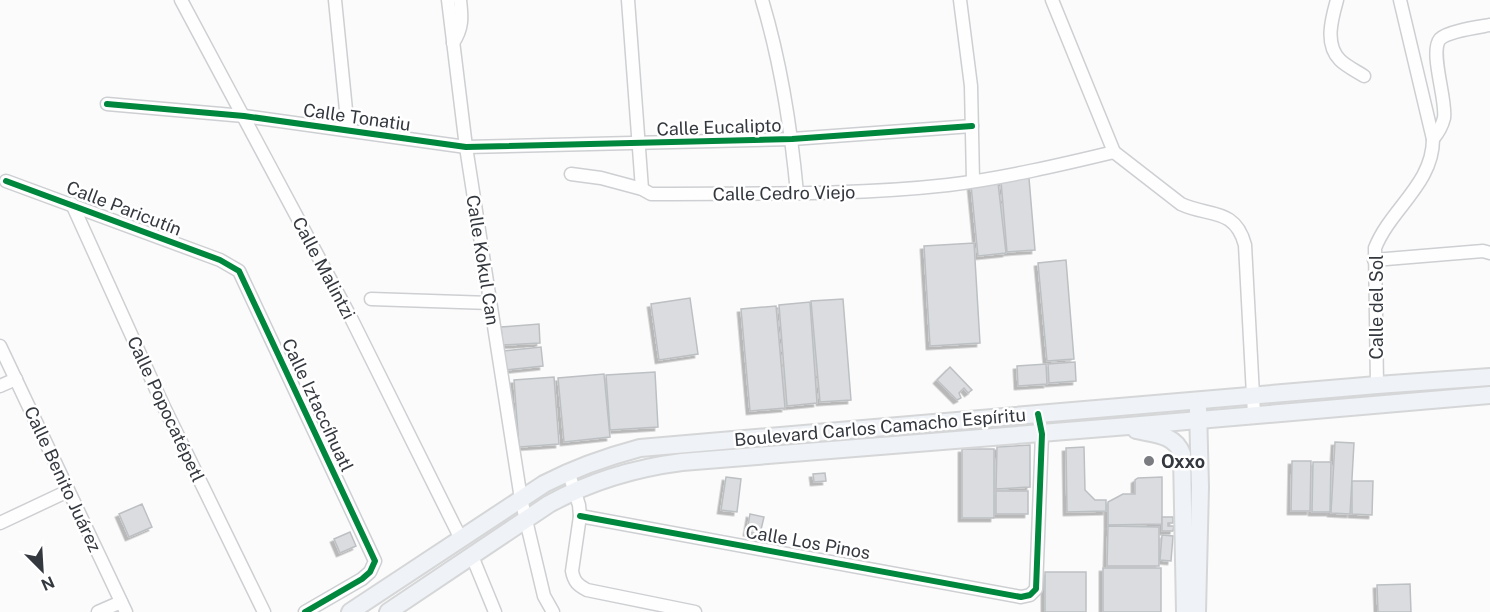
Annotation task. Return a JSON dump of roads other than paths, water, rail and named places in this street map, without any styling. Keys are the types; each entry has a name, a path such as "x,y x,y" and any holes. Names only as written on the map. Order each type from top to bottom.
{"main road":[{"name":"Boulevard Carlos Camacho Espíritu","path":"350,612 521,499 568,471 621,453 658,446 1490,377"},
{"name":"Boulevard Carlos Camacho Espíritu","path":"388,612 574,490 637,469 682,462 1042,434 1490,395"},
{"path":"1197,400 1200,419 1197,612"},
{"path":"1126,427 1173,439 1182,454 1185,612"},
{"path":"1179,446 1200,446"}],"street":[{"name":"Calle Malintzi","path":"181,0 351,318 461,539"},
{"path":"334,0 348,130"},
{"name":"Calle Kokul Can","path":"448,0 466,147 521,499 544,596 553,612"},
{"path":"453,43 462,26 460,0"},
{"path":"628,0 642,189"},
{"path":"762,0 792,139 797,193"},
{"path":"960,0 971,87 973,181"},
{"path":"1052,0 1114,152 1181,204 1191,209 1224,215 1243,236 1254,414"},
{"path":"1337,0 1330,29 1333,46 1339,59 1364,76"},
{"path":"1400,0 1433,139"},
{"path":"1433,139 1444,119 1437,47 1439,40 1447,35 1490,25"},
{"name":"Calle Tonatiu","path":"107,104 244,116 466,147"},
{"name":"Calle Eucalipto","path":"466,147 792,139 972,126"},
{"name":"Calle del Sol","path":"1377,385 1375,248 1382,232 1426,172 1433,153 1433,139"},
{"name":"Calle Cedro Viejo","path":"570,174 601,178 642,189 651,194 878,191 973,181 1046,168 1114,152"},
{"name":"Calle Paricutín","path":"6,180 231,265"},
{"name":"Calle Popocatépetl","path":"72,204 164,407 264,612"},
{"path":"1374,260 1483,251 1490,253"},
{"name":"Calle Iztaccíhuatl","path":"231,265 239,271 375,561 370,572 362,579 305,612"},
{"path":"371,299 490,303"},
{"name":"Calle Benito Juárez","path":"0,346 123,607"},
{"path":"0,386 15,379"},
{"path":"1038,414 1042,434"},
{"name":"Calle Los Pinos","path":"580,516 1022,597 1030,595 1036,589 1042,434"},
{"path":"568,471 580,516 572,571 576,583 587,590 695,612"},
{"path":"0,523 68,491"},
{"path":"472,556 495,612"},
{"path":"98,612 123,607"}],"place":[{"name":"Oxxo","path":"1149,461"}]}
